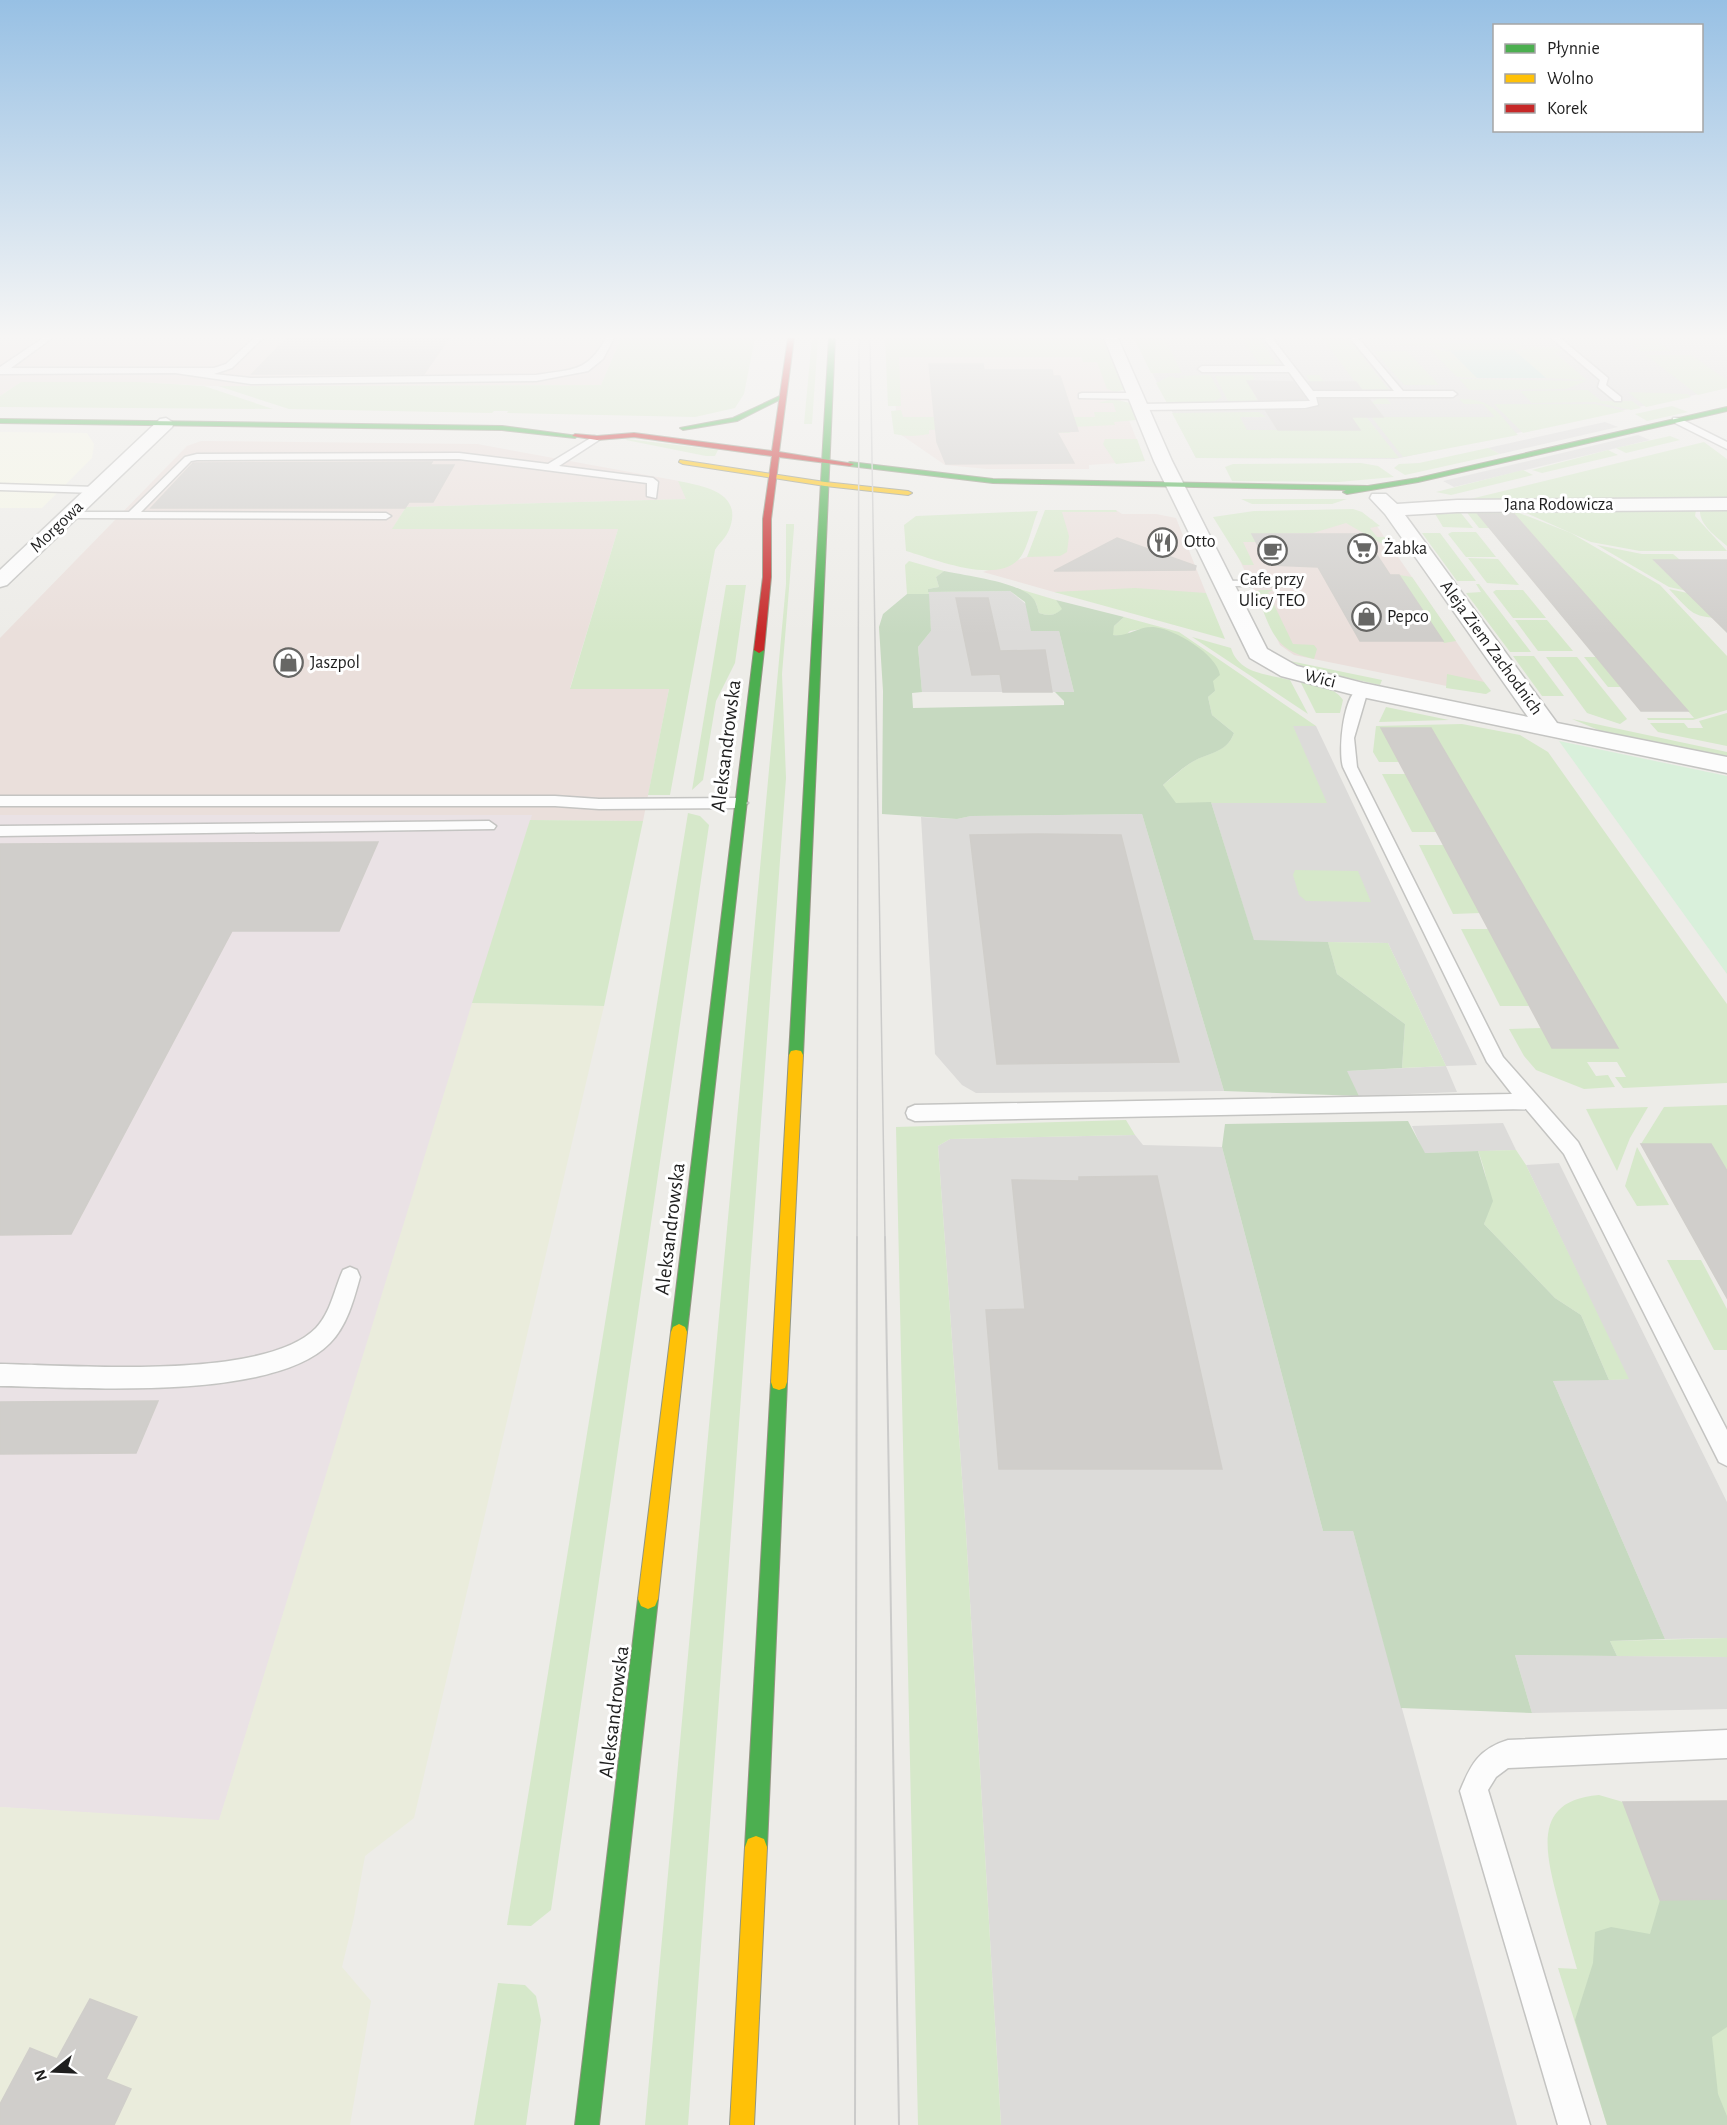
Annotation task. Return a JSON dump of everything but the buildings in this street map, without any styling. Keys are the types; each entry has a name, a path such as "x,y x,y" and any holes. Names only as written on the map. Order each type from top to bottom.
{"main road":[{"path":"589,437 605,437"},
{"path":"644,437 993,481 1314,494 1418,480 1602,437"},
{"name":"Aleksandrowska","path":"587,2125 767,577 767,519 778,437"},
{"path":"742,2125 828,437"},
{"path":"597,438 612,451"},
{"path":"666,459 772,477 923,494"},
{"path":"994,495 1179,490"}],"street":[{"name":"Morgowa","path":"0,581 151,437"},
{"name":"Wici","path":"1152,437 1258,653 1266,660 1289,671 1362,690 1547,726 1727,765"},
{"name":"Aleja Ziem Zachodnich","path":"1367,488 1392,510 1547,726"},
{"name":"Jana Rodowicza","path":"1392,510 1457,506 1727,504"}],"lane":[{"path":"1710,437 1727,446"},
{"path":"550,467 597,438"},
{"path":"132,515 188,459 197,457 459,456 649,480 653,482 652,496"},
{"path":"0,487 96,490"},
{"path":"69,516 386,516"},
{"path":"1225,584 1285,583"},
{"path":"1362,690 1347,738 1347,759 1496,1062 1571,1148 1727,1454"},
{"path":"0,801 741,803"},
{"path":"0,831 489,826"},
{"path":"915,1113 1531,1101"},
{"path":"0,1375 194,1376 257,1366 291,1357 319,1341 337,1315 350,1277"},
{"path":"1574,2125 1474,1791 1483,1768 1495,1757 1508,1754 1727,1744"}],"shaded area":[{"path":"0,437 90,437 94,444 92,458 42,508 0,508"},
{"path":"905,437 1136,437 1145,461 1089,465 1089,469 987,469 945,465"},
{"path":"1185,437 1497,437 1395,459 1196,458"},
{"path":"1537,437 1574,437 1500,454 1488,448"},
{"path":"1629,437 1643,437 1650,440 1454,487 1443,481"},
{"name":"Jaszpol","path":"201,441 477,444 679,481 687,499 406,507 393,528 618,529 570,688 669,689 643,821 530,820 531,815 0,815 0,638 187,446"},
{"path":"1116,510 1122,514 1156,514 1176,518 1206,593 1054,592 983,572 1027,557 1062,512"},
{"path":"1372,519 1484,682 1486,694 1294,655 1280,645 1222,523"},
{"path":"1010,591 1059,631 1074,692 922,692 918,647 931,631 928,592"},
{"path":"1292,725 1316,726 1477,1065 1446,1066 1388,943 1254,941 1211,802 1326,803"},
{"path":"1142,814 1224,1091 976,1093 962,1085 935,1054 921,817 957,819 971,816"},
{"path":"0,815 532,815 219,1821 0,1807"},
{"path":"472,1003 604,1006 414,1818 365,1856 342,1967 371,2001 350,2125 0,2125 0,1807 219,1820"},
{"path":"1446,1066 1457,1092 1359,1096 1346,1071"},
{"path":"1503,1123 1516,1150 1424,1153 1412,1126"},
{"path":"1135,1135 1143,1145 1222,1147 1323,1531 1353,1531 1517,2125 1001,2125 966,1533 938,1146 950,1139"},
{"path":"1559,1163 1727,1502 1727,1638 1665,1639 1553,1381 1628,1379 1526,1165"},
{"path":"1515,1655 1727,1657 1727,1709 1532,1713"}],"green space":[{"path":"1185,437 1382,437 1399,458 1196,458"},
{"path":"1387,437 1507,437 1403,457"},
{"path":"1665,437 1680,440 1626,453 1616,448"},
{"path":"1105,439 1137,439 1145,461 1116,464 1103,444"},
{"path":"626,440 718,450 715,456 706,456"},
{"path":"1704,442 1727,459 1727,501 1462,501"},
{"path":"1488,448 1500,454 1405,475 1394,468 1399,464 1419,463"},
{"path":"1608,450 1618,455 1542,473 1532,470"},
{"path":"1361,463 1378,466 1394,477 1339,482 1232,481 1225,467 1233,464"},
{"path":"1523,470 1533,475 1451,495 1436,492"},
{"path":"678,481 710,489 719,494 727,500 731,507 732,517 728,533 715,550 670,795 648,795 669,689 570,689 618,529 392,529 406,507 686,499"},
{"path":"1241,499 1347,499 1332,504 1252,504"},
{"path":"1353,509 1362,512 1380,526 1370,528 1377,537 1385,537 1390,543 1384,545 1346,523 1313,533 1253,534 1256,542 1243,542 1254,565 1243,565 1213,517 1254,511"},
{"path":"1045,510 1116,510 1117,512 1062,512 1069,536 1067,552 1060,556 1027,557"},
{"path":"1465,510 1514,511 1571,533 1660,585 1727,656 1727,710 1693,720 1648,720 1647,718 1694,718 1517,517 1481,517 1489,528 1479,528"},
{"path":"1696,510 1695,516 1727,551 1640,551 1591,542 1522,511"},
{"path":"1700,510 1727,510 1727,546 1705,526"},
{"path":"1038,511 1022,555 1009,566 996,570 964,568 906,551 904,525 916,516"},
{"path":"1434,512 1460,512 1473,528 1443,527"},
{"path":"786,524 794,524 794,528 782,674 786,778 688,2125 645,2125 786,584"},
{"path":"1476,532 1496,557 1466,557 1448,534"},
{"path":"1422,533 1440,533 1476,581 1457,581"},
{"path":"1597,545 1642,554 1673,554 1680,560 1654,561 1673,579 1727,578 1727,600 1669,587"},
{"path":"1468,558 1498,559 1519,585 1487,583"},
{"path":"909,561 944,571 936,577 939,587 928,589 929,594 907,594 905,565"},
{"path":"944,571 1013,586 1033,598 1039,613 1049,615 1062,609 1056,600 1124,617 1114,626 1113,635 1148,627 1172,632 1193,644 1211,659 1220,675 1213,681 1215,691 1208,697 1212,715 1234,733 1221,749 1195,760 1163,785 1176,803 1211,802 1254,940 1328,942 1337,974 1405,1024 1402,1068 1347,1071 1359,1096 1224,1091 1142,814 971,816 957,819 882,814 883,691 879,627 883,614 907,594 929,594 931,631 918,647 922,692 912,693 913,708 1064,705 1064,701 1055,692 1074,692 1059,631 1031,631 1025,602 1010,591 928,592 928,589 939,587 936,577"},
{"path":"1399,575 1412,577 1456,641 1444,643"},
{"path":"1476,584 1479,584 1531,652 1510,652 1466,593 1481,592"},
{"path":"726,585 746,585 735,663 716,701 703,780 692,790"},
{"path":"1016,588 1056,600 1063,609 1051,615 1039,613 1036,603"},
{"path":"1135,588 1206,593 1225,639 1054,592"},
{"path":"1669,589 1720,600 1727,618 1707,617 1694,613"},
{"path":"1274,590 1268,592 1293,644 1314,645 1317,649 1314,659 1289,650 1275,636 1255,592"},
{"path":"1523,590 1546,618 1513,618 1493,592"},
{"path":"1124,617 1179,632 1316,726 1293,726 1327,803 1175,803 1163,785 1195,760 1226,745 1234,733 1212,715 1208,697 1215,691 1154,627 1130,631 1125,636 1112,635 1114,626"},
{"path":"1515,620 1547,620 1573,651 1538,651"},
{"path":"1192,637 1231,648 1240,663 1255,672 1290,680 1308,714"},
{"path":"1513,656 1534,656 1564,696 1542,696"},
{"path":"1546,657 1577,657 1627,719 1620,724 1587,713"},
{"path":"1584,657 1596,657 1621,687 1608,687"},
{"path":"1290,661 1382,680 1380,685 1308,669"},
{"path":"1447,674 1484,682 1491,691 1486,694 1446,688"},
{"path":"1300,681 1324,687 1339,695 1343,700 1340,713 1316,713"},
{"path":"1386,707 1449,720 1379,722"},
{"path":"1727,713 1727,746 1658,732 1650,723 1684,723 1688,728 1703,728 1699,721"},
{"path":"1572,719 1727,752 1727,760 1608,734"},
{"path":"1462,724 1520,735 1548,752 1727,1004 1727,1083 1623,1088 1615,1077 1626,1077 1617,1062 1587,1062 1596,1076 1608,1075 1615,1087 1584,1089 1536,1070 1524,1056 1509,1029 1541,1028 1552,1048 1617,1047 1431,728 1382,728 1399,762 1379,762 1373,752 1376,726"},
{"path":"1559,741 1727,776 1727,974"},
{"path":"1382,774 1406,774 1437,832 1412,832"},
{"path":"688,813 700,816 709,825 551,1910 531,1926 507,1925"},
{"path":"530,820 643,821 604,1006 472,1003"},
{"path":"1419,845 1444,845 1480,913 1453,914"},
{"path":"1295,870 1358,871 1371,902 1306,901 1299,895 1293,875"},
{"path":"1461,929 1489,929 1529,1006 1500,1006"},
{"path":"1328,942 1388,943 1446,1066 1402,1068 1405,1024 1337,974"},
{"path":"1727,1105 1727,1171 1711,1144 1641,1144 1664,1107"},
{"path":"1648,1107 1630,1138 1617,1171 1586,1109"},
{"path":"1126,1120 1135,1135 950,1139 938,1146 966,1533 1001,2125 918,2125 896,1127"},
{"path":"1408,1121 1425,1153 1478,1151 1493,1201 1484,1224 1555,1298 1581,1315 1609,1380 1553,1381 1665,1639 1610,1641 1617,1656 1515,1655 1532,1713 1401,1708 1353,1531 1323,1531 1222,1147 1225,1124"},
{"path":"1637,1147 1669,1205 1637,1206 1625,1186"},
{"path":"1516,1150 1526,1165 1629,1379 1609,1380 1581,1315 1555,1298 1484,1224 1487,1215 1488,1187 1478,1151"},
{"path":"1667,1260 1701,1260 1727,1309 1727,1350 1714,1350"},
{"path":"1727,1638 1727,1657 1617,1656 1610,1641"},
{"path":"1599,1795 1623,1802 1660,1899 1727,1899 1727,2125 1607,2125 1558,1968 1577,1969 1549,1862 1548,1845 1549,1830 1554,1817 1563,1806 1578,1799"},
{"path":"1727,1899 1727,2027 1712,2037 1718,2094 1727,2116 1727,2125 1607,2125 1575,2020 1593,1963 1595,1932 1611,1927 1650,1934 1660,1900"},
{"path":"498,1983 525,1985 536,1996 541,2020 526,2125 474,2125"}],"tram line":[{"path":"857,1239 859,437"},
{"path":"872,437 885,1239"},
{"path":"855,2125 857,1237"},
{"path":"885,1237 899,2125"}],"traffic: fast":[{"path":"796,1055 827,437"},
{"path":"1347,492 1418,480 1604,437"},
{"path":"850,464 993,481 1367,488"},
{"path":"679,1332 759,650"},
{"path":"756,1847 779,1382"},
{"path":"587,2125 648,1599"}],"traffic: slow":[{"path":"683,462 825,484 908,493"},
{"path":"779,1382 796,1055"},
{"path":"648,1599 679,1332"},
{"path":"742,2125 756,1847"}],"traffic: jam":[{"path":"588,437 607,437"},
{"path":"650,437 850,464"},
{"path":"759,650 767,577 767,519 778,437"}],"place":[{"name":"Otto","path":"1163,542"},
{"name":"Żabka","path":"1363,549"},
{"name":"Cafe przy Ulicy TEO","path":"1272,551"},
{"name":"Pepco","path":"1366,617"},
{"name":"Jaszpol","path":"289,663"}]}
